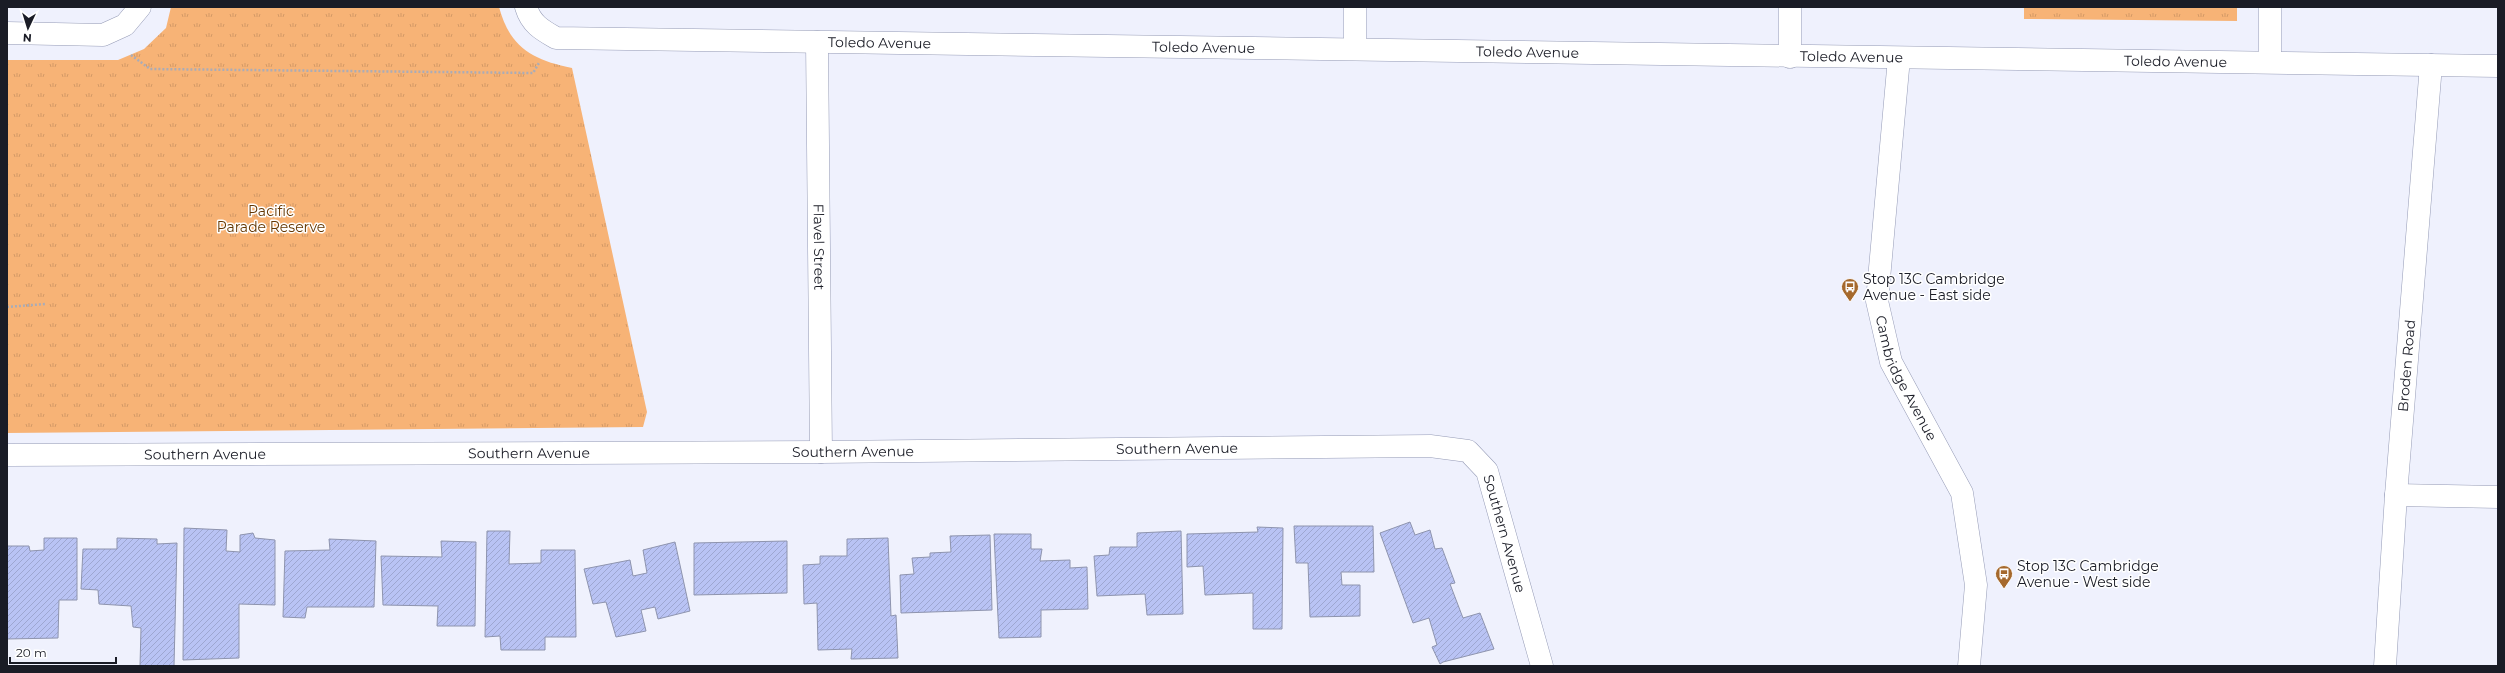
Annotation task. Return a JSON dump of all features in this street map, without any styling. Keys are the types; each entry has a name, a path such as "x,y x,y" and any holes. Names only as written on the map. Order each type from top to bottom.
{"street":[{"path":"526,7 528,16 538,28 556,38"},
{"path":"1355,7 1355,49"},
{"path":"1790,7 1790,57"},
{"path":"2270,7 2270,62"},
{"path":"7,33 103,35 125,25 139,10"},
{"name":"Toledo Avenue","path":"556,38 1355,49 1790,57 2498,66"},
{"name":"Flavel Street","path":"818,42 821,452"},
{"name":"Cambridge Avenue","path":"1899,58 1876,301 1891,362 1962,493 1976,585 1969,666"},
{"name":"Broden Road","path":"2385,666 2396,495 2431,65"},
{"name":"Southern Avenue","path":"7,455 821,452 1430,446 1468,451 1488,471 1542,666"},
{"path":"2396,495 2498,497"}],"path":[{"path":"103,35 150,69 517,73 533,73 556,38"},
{"path":"7,307 45,304"}],"green space":[{"name":"Pacific Parade Reserve","path":"171,7 499,7 510,33 525,50 546,61 572,68 647,412 643,427 7,433 7,60 118,60 144,49 166,28"},
{"path":"2024,7 2237,7 2237,21 2024,19"}],"building":[{"path":"1410,522 1415,535 1430,530 1435,549 1442,548 1455,583 1450,584 1463,618 1480,613 1494,649 1440,664 1432,647 1437,645 1429,618 1413,623 1380,533"},
{"path":"1294,526 1373,526 1374,572 1341,572 1342,585 1360,585 1360,616 1310,617 1308,563 1296,563"},
{"path":"1257,527 1283,528 1282,629 1253,629 1253,593 1205,595 1203,566 1187,567 1187,534 1258,532"},
{"path":"184,528 227,530 226,551 240,552 240,535 253,533 255,538 275,540 275,605 239,604 239,658 183,660"},
{"path":"487,531 510,531 509,564 541,563 541,550 575,550 576,637 545,637 545,650 501,650 500,636 485,637"},
{"path":"1181,531 1183,614 1147,615 1145,594 1097,596 1094,556 1109,555 1110,547 1137,547 1137,533"},
{"path":"994,534 1031,534 1031,549 1042,549 1040,561 1070,560 1070,568 1087,567 1088,609 1041,610 1041,637 999,638"},
{"path":"990,535 992,610 901,613 900,575 914,574 912,558 930,557 930,553 951,552 950,536"},
{"path":"44,538 77,538 77,600 59,600 58,638 7,639 7,546 29,546 30,551 44,550"},
{"path":"117,538 157,539 157,544 177,543 174,666 140,666 141,628 133,627 131,606 99,604 98,590 81,589 83,549 117,549"},
{"path":"888,538 891,616 896,615 898,658 851,659 852,649 818,650 817,603 804,604 803,565 820,564 820,556 847,556 847,539"},
{"path":"329,539 376,541 374,607 307,607 305,618 283,617 285,551 330,550"},
{"path":"441,541 476,542 475,626 437,626 438,606 383,605 381,556 442,557"},
{"path":"787,541 787,593 694,595 694,543"},
{"path":"675,542 690,611 658,619 655,607 641,610 646,631 616,637 606,602 593,604 584,569 630,560 633,576 647,573 643,550"}],"place":[{"name":"Stop 13C Cambridge Avenue - East side","path":"1850,302"},
{"name":"Stop 13C Cambridge Avenue - West side","path":"2004,589"}]}
